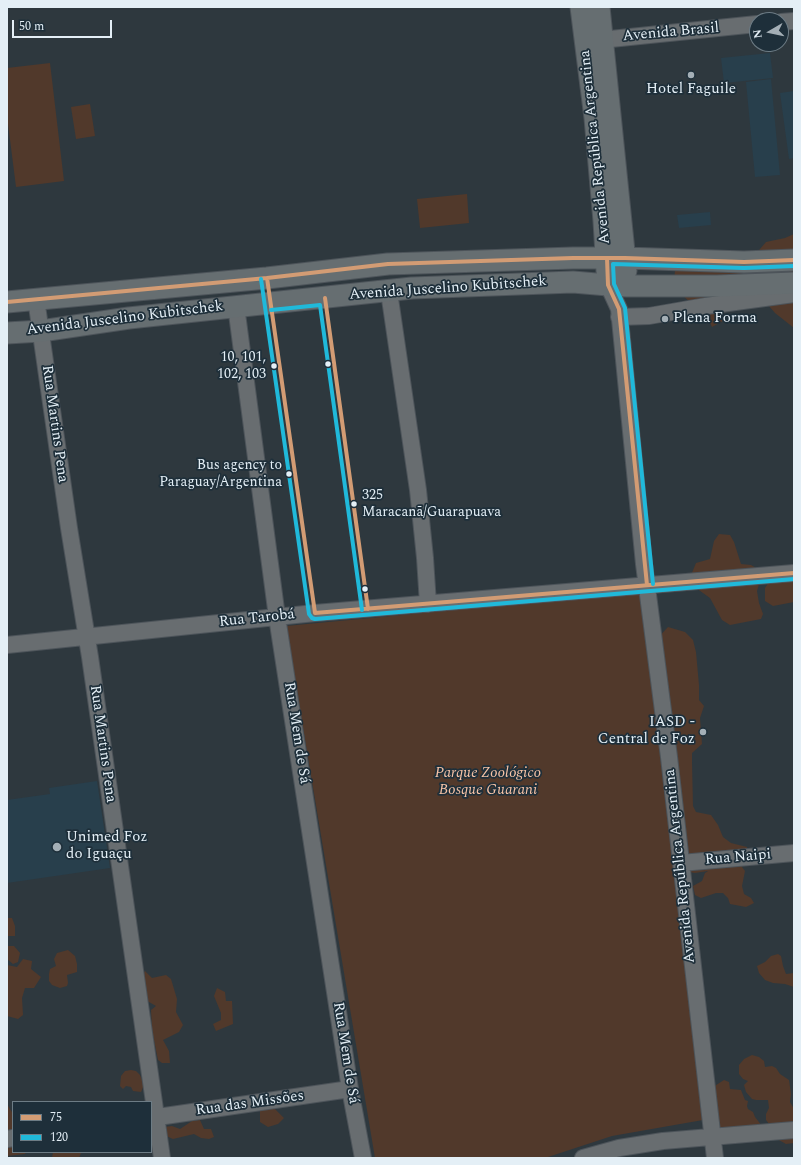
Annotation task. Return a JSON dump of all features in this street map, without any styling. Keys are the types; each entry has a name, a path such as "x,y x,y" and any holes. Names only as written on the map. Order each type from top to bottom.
{"main road":[{"name":"Avenida República Argentina","path":"581,7 594,41 620,222 616,258 617,285"},
{"name":"Avenida República Argentina","path":"594,41 599,7"},
{"name":"Avenida Juscelino Kubitschek","path":"7,302 267,278 388,264 550,258 616,258 744,262 794,260"},
{"name":"Avenida Juscelino Kubitschek","path":"7,333 41,331 129,318 236,306 270,304 435,287 574,282 617,285 717,286 794,283"}],"street":[{"name":"Avenida Brasil","path":"594,41 749,25"},
{"name":"Avenida República Argentina","path":"617,285 647,584 669,757 714,1158"},
{"path":"389,292 419,496 428,604"},
{"path":"619,313 650,316 706,306 794,294"},
{"name":"Rua Martins Pena","path":"36,300 86,637 151,1101"},
{"name":"Rua Mem de Sá","path":"236,306 277,617 350,1089 363,1158"},
{"name":"Rua Tarobá","path":"7,645 277,617 647,584 760,577 794,573"},
{"name":"Rua Naipi","path":"681,863 794,853"},
{"name":"Rua das Missões","path":"153,1118 350,1089"},
{"name":"Rua Martins Pena","path":"153,1118 162,1158"},
{"path":"583,1158 619,1148 664,1140 794,1130"}],"shaded area":[{"path":"770,53 773,78 724,83 721,58"},
{"path":"771,79 780,175 755,177 746,82"},
{"path":"794,91 794,158 789,159 780,93"},
{"path":"710,212 711,225 679,228 677,215"},
{"name":"Unimed Foz do Iguaçu","path":"97,781 110,868 7,883 7,800 50,794 49,788"}],"green space":[{"path":"50,63 64,181 16,187 7,116 7,68"},
{"path":"90,104 95,136 76,139 71,107"},
{"path":"467,194 469,223 420,228 417,199"},
{"path":"794,234 794,328 775,313 763,299 725,306 723,321 712,327 704,310 699,310 673,287 675,271 686,263 754,256 766,242 785,238"},
{"path":"719,534 730,535 734,542 741,564 751,565 758,569 760,581 757,591 763,614 761,619 730,625 722,620 710,598 696,588 689,580 696,563 710,559 714,541"},
{"path":"794,571 794,602 773,606 765,601 765,588 771,579"},
{"name":"Parque Zoológico Bosque Guarani","path":"641,593 669,831 671,830 655,641 668,627 685,632 693,640 696,652 699,700 704,706 700,718 702,744 692,753 693,806 696,812 711,815 718,825 723,837 731,843 747,847 746,860 742,867 745,871 742,886 744,894 751,898 754,903 746,907 730,904 728,898 723,893 716,893 701,898 695,895 693,886 702,881 705,873 708,871 695,873 684,871 673,862 703,1120 612,1136 545,1158 375,1158 286,626"},
{"path":"7,918 12,918 15,926 15,936 7,936"},
{"path":"8,946 14,946 20,953 18,962 13,964 7,959"},
{"path":"68,950 75,956 77,972 67,975 67,986 60,988 52,985 49,981 50,969 56,966 54,959 57,953"},
{"path":"778,954 781,956 786,974 794,973 794,987 765,980 759,973 757,966 765,962 771,956"},
{"path":"23,959 32,961 31,969 41,977 34,988 25,988 22,998 23,1015 18,1019 7,1016 7,965 17,967"},
{"path":"145,971 152,978 166,975 171,979 177,999 176,1012 183,1025 179,1032 163,1040 169,1051 170,1063 162,1063 158,1060 152,1030 151,1010 156,1006 142,998 139,981"},
{"path":"217,988 225,992 226,1001 232,1001 233,1024 216,1031 213,1024 221,1020 221,1013 214,996"},
{"path":"752,1055 759,1057 764,1061 765,1067 772,1066 776,1068 780,1074 789,1080 791,1094 790,1102 794,1109 794,1143 786,1144 777,1139 766,1120 766,1114 769,1108 768,1100 752,1099 746,1092 744,1085 748,1081 743,1079 739,1074 739,1065 744,1059"},
{"path":"125,1071 136,1071 140,1075 144,1085 141,1092 133,1091 131,1087 126,1086 123,1089 120,1086 121,1076"},
{"path":"724,1080 729,1082 730,1089 741,1090 745,1100 748,1101 748,1109 753,1112 762,1126 721,1129 716,1122 710,1089"},
{"path":"7,1104 12,1112 12,1153 26,1153 7,1156"},
{"path":"271,1105 284,1118 278,1124 268,1127 260,1122 260,1110"},
{"path":"200,1120 204,1129 211,1129 214,1137 209,1139 201,1138 194,1134 173,1139 164,1135 164,1127 172,1126 180,1129 192,1121"},
{"path":"53,1153 81,1153 79,1158 52,1158"}],"transit line":[{"name":"75","path":"7,302 267,278 388,264 573,258 625,258 744,262 794,260"},
{"name":"75","path":"607,258 608,285 619,309 647,585"},
{"name":"120","path":"653,584 625,308 614,284 613,264 744,268 794,266"},
{"name":"75","path":"267,278 315,613 794,573"},
{"name":"120","path":"261,279 309,614 312,618 315,619 794,579"},
{"name":"75","path":"325,298 368,609"},
{"name":"120","path":"271,310 320,305 362,610"}],"place":[{"name":"Hotel Faguile","path":"691,75"},
{"name":"Plena Forma","path":"665,319"},
{"name":"10, 101, 102, 103","path":"274,366"},
{"name":"Bus agency to Paraguay/Argentina","path":"289,474"},
{"name":"325 Maracanã/Guarapuava","path":"354,504"},
{"name":"IASD - Central de Foz","path":"703,732"},
{"name":"Unimed Foz do Iguaçu","path":"57,847"}]}
